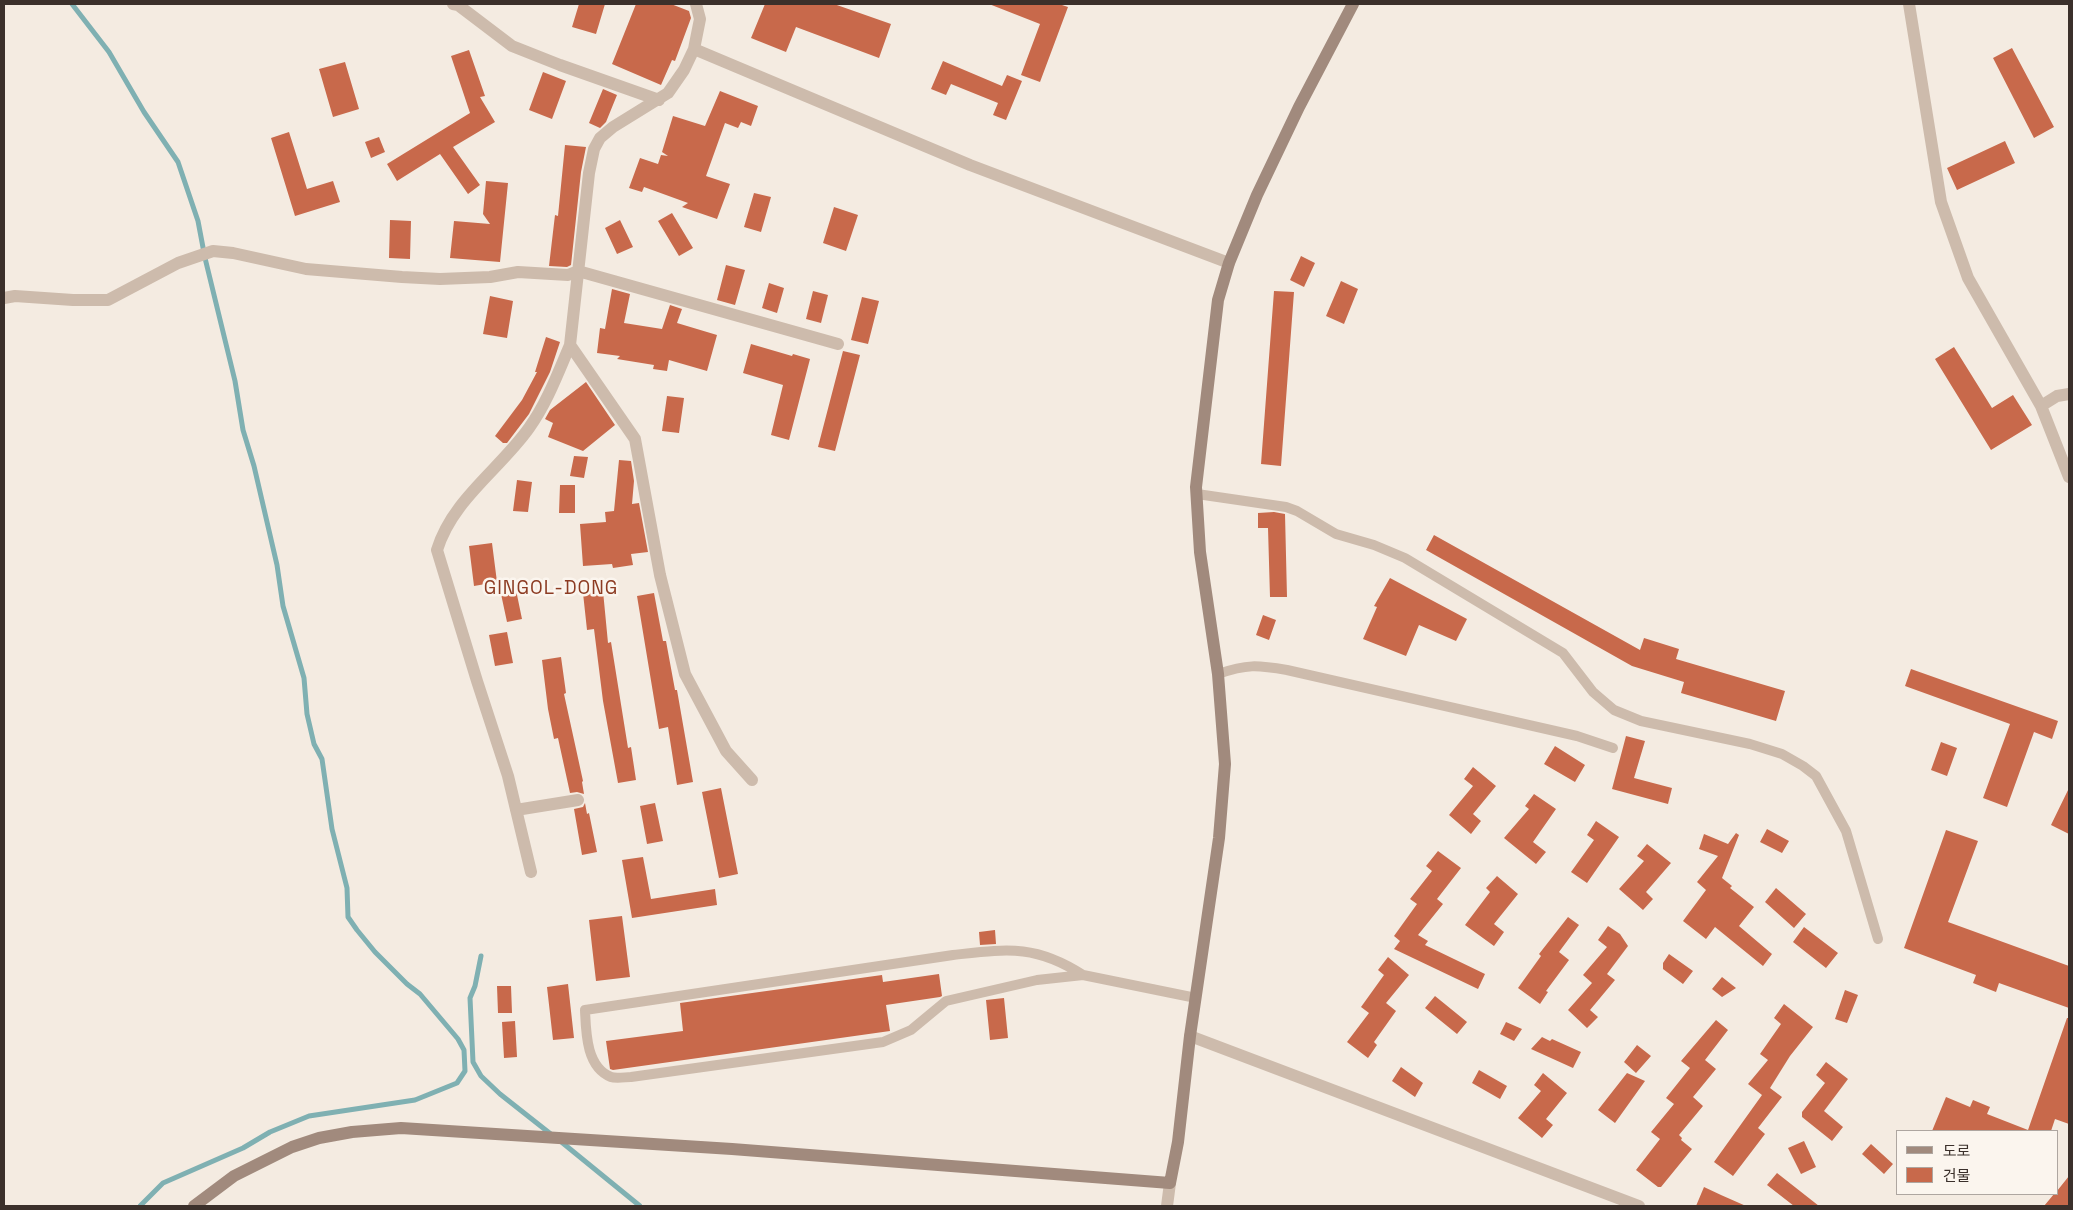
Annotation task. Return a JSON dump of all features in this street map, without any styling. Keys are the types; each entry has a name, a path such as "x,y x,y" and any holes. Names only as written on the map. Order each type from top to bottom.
{"main road":[{"path":"194,1206 234,1176 292,1147 319,1138 352,1132 401,1128 722,1149 1170,1183 1178,1142 1190,1036 1219,838 1225,764 1218,674 1200,552 1197,494 1218,300 1229,263 1257,195 1298,107 1352,4"}],"street":[{"path":"453,4 458,5 512,46 560,66 658,100"},
{"path":"531,872 508,776 476,681 437,550 442,532 464,502 529,428 552,388 570,345 589,172 594,149 600,138 613,127 668,93 679,78 694,49 700,19 696,4"},
{"path":"1909,4 1942,202 1968,278 2041,406 2069,477"},
{"path":"694,49 970,165 1229,263"},
{"path":"4,298 15,296 73,300 108,300 178,263 213,252 233,253 306,268 440,279 490,277 518,272 568,275 578,271 838,344"},
{"path":"570,345 635,439 660,574 685,674 726,751 752,780"},
{"path":"2041,406 2057,396 2069,394"},
{"path":"516,810 578,800"},
{"path":"1190,1036 1639,1206"},
{"path":"1167,1206 1170,1183"}],"lane":[{"path":"1197,494 1297,510 1336,534 1374,545 1405,558 1563,653 1593,692 1614,710 1641,721 1750,744 1782,754 1803,766 1816,776 1846,831 1878,939"},
{"path":"1218,674 1241,666 1259,665 1278,668 1577,736 1613,748"},
{"path":"1083,974 1038,980 946,1001 911,1030 883,1042 631,1077 612,1077 598,1067 590,1052 586,1030 585,1010 953,955 1012,949 1051,957 1083,974 1196,998"}],"building":[{"path":"579,4 605,4 596,34 572,27"},
{"path":"636,4 671,4 689,11 691,18 675,61 672,60 661,85 612,64"},
{"path":"765,4 834,4 891,24 879,58 796,27 786,52 751,38"},
{"path":"989,4 1059,4 1068,7 1040,82 1021,75 1040,24"},
{"path":"2012,48 2054,127 2034,138 1993,58"},
{"path":"469,50 485,96 480,97 495,122 453,147 480,185 468,194 440,154 397,181 387,164 470,113 451,56"},
{"path":"943,61 1002,86 1007,75 1022,81 1006,120 993,115 998,103 951,84 946,95 931,89"},
{"path":"345,62 359,109 333,117 319,69"},
{"path":"543,72 566,81 552,119 529,110"},
{"path":"603,89 617,95 606,122 600,128 589,123"},
{"path":"720,91 758,106 751,126 741,122 738,128 725,123 706,176 730,184 717,219 682,207 688,203 644,187 642,192 629,188 640,158 658,164 661,155 668,156 662,152 673,116 705,126"},
{"path":"289,132 307,189 333,181 340,202 295,216 271,138"},
{"path":"379,137 385,152 371,158 365,142"},
{"path":"2005,141 2015,163 1957,190 1947,168"},
{"path":"565,145 586,147 581,172 571,265 567,267 549,266 555,215 558,216"},
{"path":"486,181 508,183 500,262 450,258 454,221 490,224 483,214"},
{"path":"754,193 771,197 761,232 744,227"},
{"path":"834,207 858,215 846,251 823,243"},
{"path":"672,213 693,248 679,256 658,221"},
{"path":"390,220 411,221 410,259 389,258"},
{"path":"620,220 633,247 617,254 605,228"},
{"path":"1301,256 1315,263 1304,287 1290,280"},
{"path":"726,265 745,270 735,305 717,300"},
{"path":"1341,281 1358,289 1344,324 1326,316"},
{"path":"769,283 784,288 777,313 762,308"},
{"path":"612,289 630,294 624,323 662,329 670,305 682,309 677,323 717,335 707,371 669,360 667,371 653,369 654,365 617,359 620,356 597,353 600,328 605,329"},
{"path":"813,291 828,295 821,323 806,319"},
{"path":"1274,291 1294,292 1281,466 1261,464"},
{"path":"490,296 513,301 507,338 483,334"},
{"path":"862,297 879,301 868,344 851,340"},
{"path":"546,337 560,342 550,372 529,414 507,443 503,443 495,436 522,400 537,372 535,372"},
{"path":"751,344 792,356 793,354 810,359 789,440 771,435 783,385 743,373"},
{"path":"1954,347 1992,408 2013,395 2032,425 1991,450 1935,359"},
{"path":"843,351 860,355 835,451 818,447"},
{"path":"586,382 615,425 583,451 548,437 553,423 545,419 550,410"},
{"path":"667,396 684,398 679,433 662,431"},
{"path":"574,456 588,457 584,478 570,476"},
{"path":"619,460 631,461 634,481 632,504 639,503 648,552 631,554 633,565 613,568 612,564 583,566 580,524 606,522 605,512 614,511"},
{"path":"517,480 532,482 528,512 513,511"},
{"path":"560,485 575,485 575,513 559,513"},
{"path":"1274,512 1285,514 1287,597 1270,597 1268,528 1258,528 1258,513"},
{"path":"1434,535 1640,650 1644,638 1679,649 1676,659 1785,691 1776,721 1681,693 1684,682 1632,666 1426,550"},
{"path":"492,543 497,582 474,586 469,546"},
{"path":"1390,578 1467,619 1456,641 1419,625 1406,656 1363,639 1377,607 1374,606"},
{"path":"516,590 522,619 507,622 501,594"},
{"path":"603,591 608,643 611,642 628,748 631,747 636,780 618,783 603,701 594,629 587,630 583,593"},
{"path":"654,593 663,641 666,641 675,690 677,690 693,782 677,785 668,727 659,729 637,596"},
{"path":"1263,615 1276,620 1269,640 1256,635"},
{"path":"507,632 513,663 495,666 489,635"},
{"path":"561,657 566,693 564,694 583,781 584,794 570,793 558,738 554,739 548,709 542,660"},
{"path":"1911,669 2058,721 2052,739 2034,732 2007,807 1983,798 2010,724 1905,686"},
{"path":"1626,736 1645,741 1634,778 1672,788 1668,804 1612,789"},
{"path":"1941,742 1957,748 1947,776 1931,770"},
{"path":"1555,746 1585,765 1575,782 1544,764"},
{"path":"1473,767 1496,786 1473,814 1481,821 1471,834 1449,815 1473,786 1464,779"},
{"path":"721,788 738,874 719,878 702,792"},
{"path":"2069,788 2069,834 2051,825"},
{"path":"1534,794 1556,809 1533,842 1546,852 1536,864 1504,838 1529,809 1525,806"},
{"path":"585,803 587,814 589,813 597,852 582,855 574,809 583,807"},
{"path":"655,803 663,841 647,844 640,806"},
{"path":"1596,821 1619,837 1587,883 1571,872 1594,840 1587,835"},
{"path":"1767,829 1789,841 1782,853 1760,842"},
{"path":"1946,830 1978,841 1948,922 2069,966 2069,1008 1999,983 1996,992 1973,983 1976,975 1904,948"},
{"path":"1736,833 1739,835 1722,878 1732,886 1730,888 1754,907 1739,926 1772,954 1763,966 1715,927 1706,939 1683,921 1706,890 1697,882 1718,856 1699,849 1704,834 1728,844"},
{"path":"1647,844 1671,863 1646,892 1653,899 1643,910 1619,889 1644,861 1637,856"},
{"path":"1438,851 1461,868 1437,899 1443,904 1418,935 1428,941 1425,945 1485,974 1478,989 1394,949 1400,941 1394,936 1417,904 1410,899 1432,871 1426,866"},
{"path":"643,857 651,899 715,889 717,905 632,918 622,860"},
{"path":"1497,876 1518,894 1494,924 1504,932 1494,946 1465,925 1490,892 1486,888"},
{"path":"1776,888 1806,914 1794,928 1765,902"},
{"path":"622,916 630,977 596,981 589,920"},
{"path":"1568,917 1579,925 1559,952 1569,960 1546,991 1548,992 1540,1004 1518,988 1541,956 1539,954"},
{"path":"1608,926 1620,934 1628,946 1607,974 1615,980 1590,1010 1598,1017 1587,1028 1568,1010 1592,983 1583,975 1607,947 1598,940"},
{"path":"1804,927 1838,953 1826,968 1793,942"},
{"path":"995,930 996,944 980,945 979,932"},
{"path":"1669,954 1693,971 1683,984 1663,969 1663,963"},
{"path":"1388,957 1409,975 1386,1003 1396,1011 1374,1042 1377,1045 1368,1058 1347,1042 1369,1013 1361,1007 1384,975 1378,970"},
{"path":"939,974 942,996 886,1005 890,1031 610,1069 606,1041 683,1031 680,1003 882,975 883,982"},
{"path":"1722,977 1736,988 1722,997 1712,989"},
{"path":"568,984 574,1038 553,1040 547,987"},
{"path":"497,986 511,986 512,1013 498,1013"},
{"path":"1845,990 1858,995 1847,1023 1835,1019"},
{"path":"1435,996 1467,1022 1457,1034 1425,1008"},
{"path":"1004,998 1008,1038 990,1040 986,1000"},
{"path":"1784,1004 1813,1027 1790,1056 1770,1088 1782,1097 1758,1128 1765,1134 1733,1176 1714,1162 1762,1095 1748,1084 1768,1060 1760,1054 1781,1024 1774,1018"},
{"path":"2067,1018 2069,1018 2069,1124 2055,1119 2051,1130 2028,1130"},
{"path":"1716,1020 1728,1030 1705,1060 1716,1069 1693,1097 1703,1106 1679,1135 1682,1138 1681,1140 1692,1149 1661,1187 1658,1187 1636,1170 1660,1139 1651,1132 1674,1104 1666,1098 1690,1068 1681,1061"},
{"path":"515,1021 517,1057 504,1058 502,1022"},
{"path":"1506,1022 1522,1029 1514,1041 1500,1034"},
{"path":"1542,1037 1550,1041 1552,1039 1581,1052 1573,1068 1531,1049"},
{"path":"1637,1045 1651,1056 1636,1073 1624,1062"},
{"path":"1826,1062 1848,1079 1824,1111 1843,1127 1832,1141 1802,1117 1802,1112 1825,1083 1816,1075"},
{"path":"1401,1067 1423,1083 1415,1097 1392,1081"},
{"path":"1479,1070 1507,1086 1500,1099 1472,1083"},
{"path":"1543,1073 1567,1093 1546,1119 1553,1125 1542,1138 1518,1118 1541,1091 1534,1085"},
{"path":"1627,1073 1645,1081 1615,1123 1598,1110"},
{"path":"1946,1097 1970,1107 1973,1100 1990,1107 1987,1114 2028,1130 1932,1130"},
{"path":"1804,1141 1816,1167 1801,1174 1788,1148"},
{"path":"1871,1144 1893,1164 1884,1174 1862,1154"},
{"path":"1777,1173 1819,1206 1794,1206 1767,1185"},
{"path":"2069,1176 2069,1206 2044,1206 2053,1195 2058,1195 2058,1190"},
{"path":"1704,1187 1721,1195 1746,1206 1696,1206"}],"waterway":[{"path":"72,4 109,52 144,112 178,162 198,221 205,258 235,381 243,430 254,466 277,565 283,606 304,678 307,714 314,744 322,759 332,829 347,888 348,917 375,952 407,984 420,994 458,1039 464,1050 465,1071 457,1083 415,1100 309,1116 270,1132 243,1148 163,1183 140,1206"},
{"path":"481,956 475,986 470,998 473,1062 481,1076 500,1094 552,1135"},
{"path":"559,1140 640,1206"}],"district":[{"name":"GINGOL-DONG","path":"551,589"}]}
